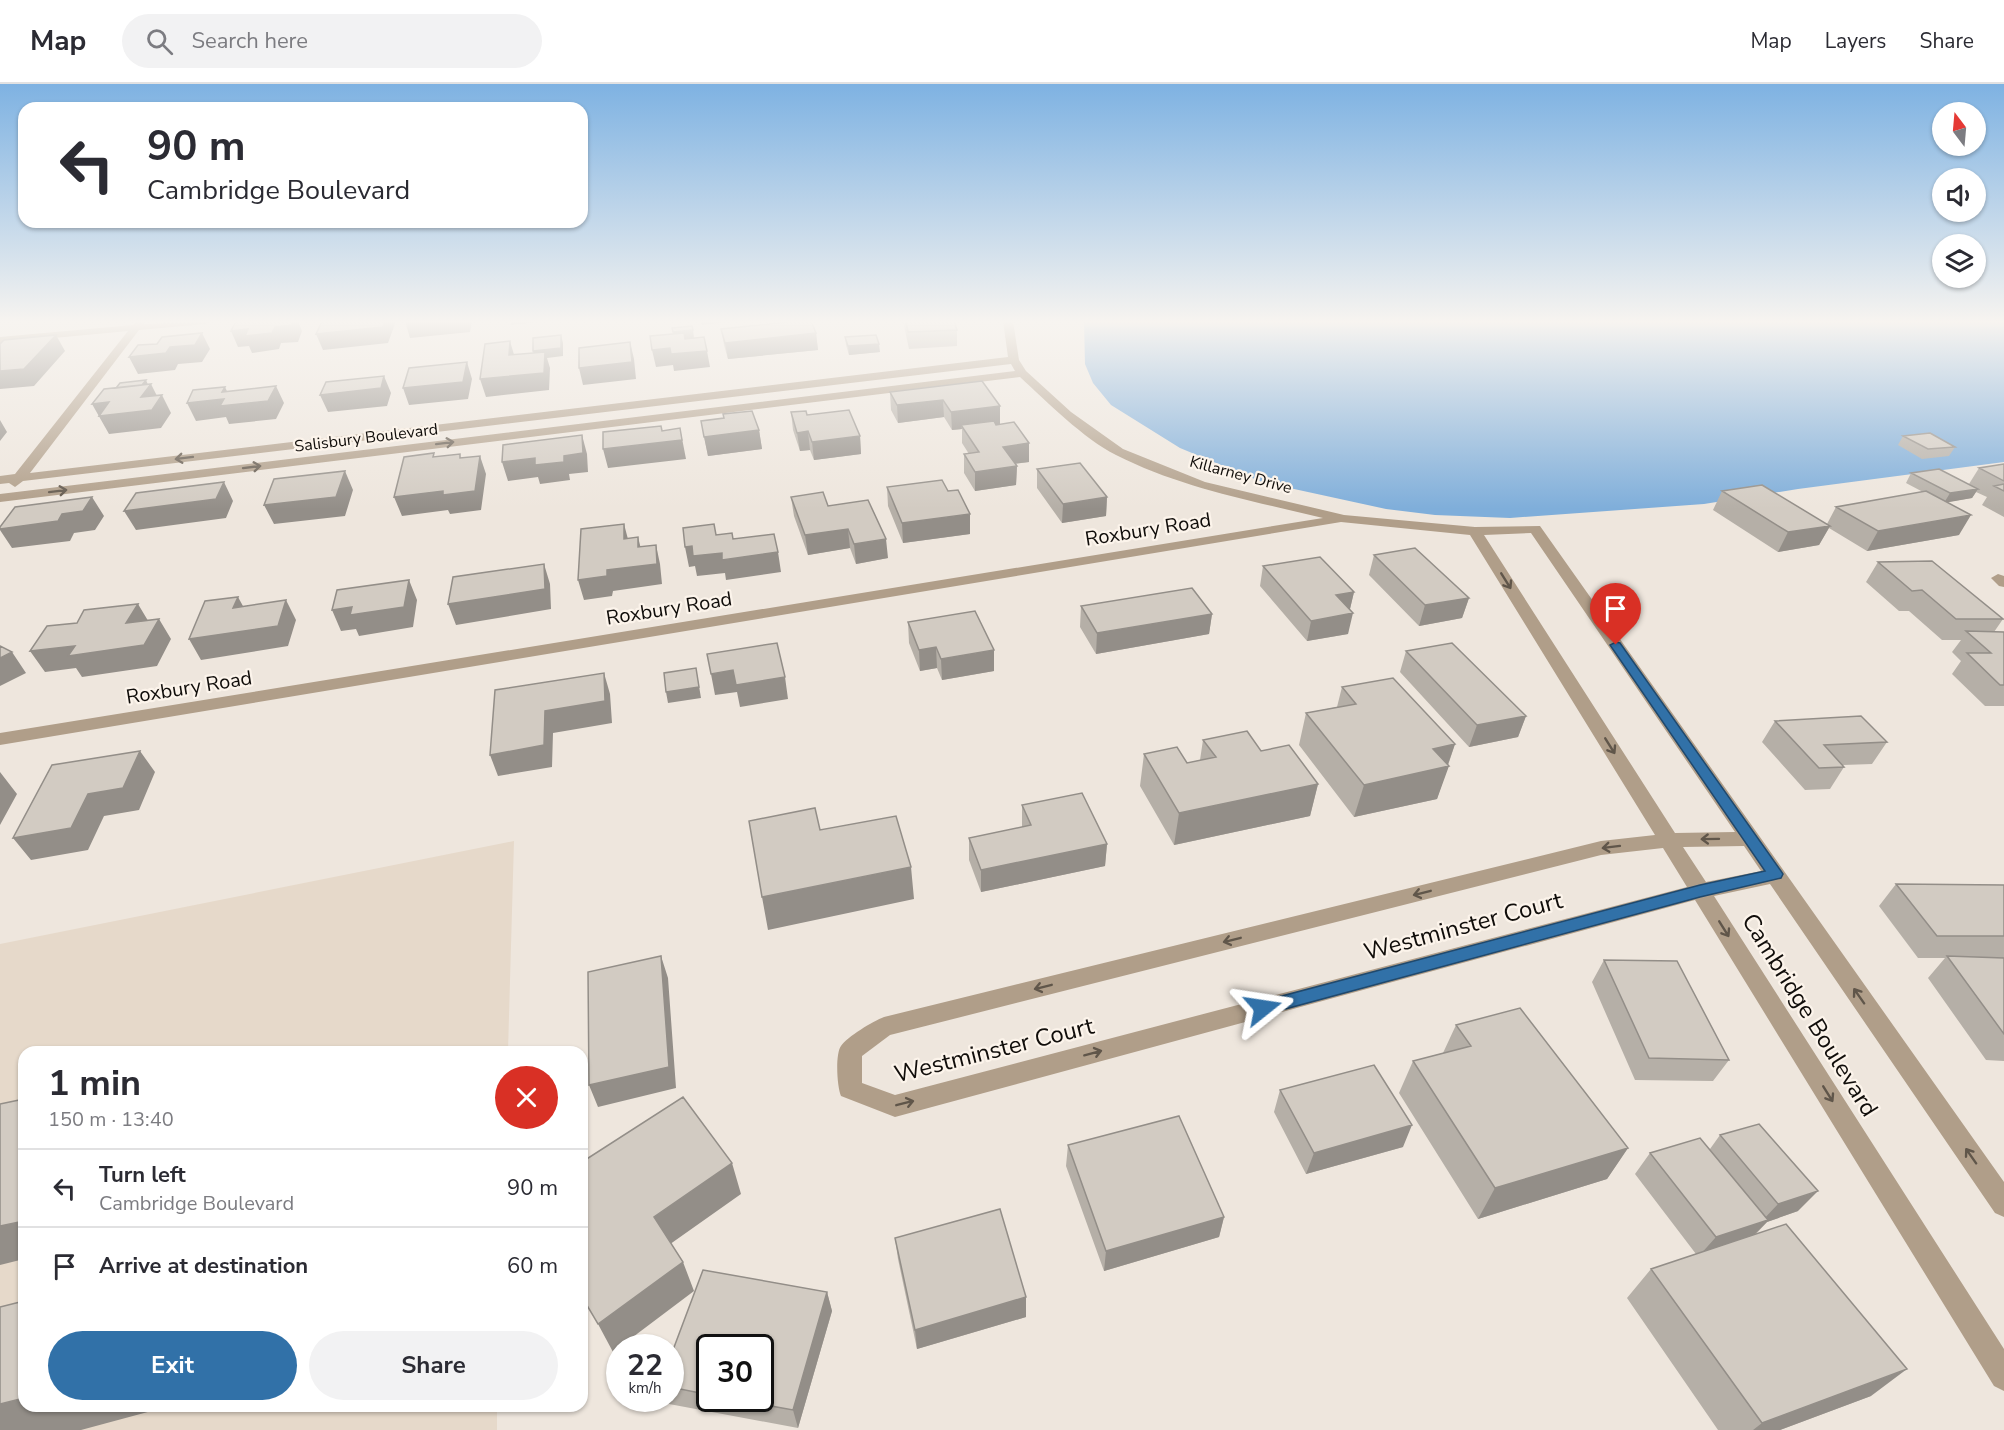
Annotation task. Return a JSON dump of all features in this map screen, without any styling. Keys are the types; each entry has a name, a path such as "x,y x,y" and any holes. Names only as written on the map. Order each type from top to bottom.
{"street":[{"path":"1,500 92,384"},
{"name":"Salisbury Boulevard","path":"0,480 813,384"},
{"name":"Salisbury Boulevard","path":"1,500 935,384"},
{"name":"Killarney Drive","path":"1034,384 1067,414 1119,452 1201,485 1344,519 1475,531 1535,529 1750,838"},
{"name":"Roxbury Road","path":"0,739 1344,519"},
{"name":"Cambridge Boulevard","path":"1475,531 2004,1376"},
{"path":"1750,838 2004,1204"},
{"name":"Westminster Court","path":"1750,838 1669,840 1601,848 884,1027 850,1051 850,1089 895,1106 1700,891 1775,874"}],"shaded area":[{"path":"514,841 508,1046 18,1046 18,1412 497,1412 497,1430 0,1430 0,944"}],"water":[{"path":"1094,384 2004,384 2004,462 1798,489 1704,504 1510,518 1435,515 1386,509 1262,482 1180,448 1111,405"}],"building":[{"path":"119,384 143,384 142,385 116,388"},
{"path":"151,384 141,397 162,395 152,410 99,416 109,402 92,404 104,389"},
{"path":"325,384 382,384 381,388 320,395"},
{"path":"404,384 445,384 403,388"},
{"path":"958,384 984,384 1000,406 951,412 943,400 897,405 890,392"},
{"path":"276,386 268,401 220,406 224,399 187,403 193,390 225,387 222,392"},
{"path":"849,410 860,436 812,442 808,431 797,433 791,412 806,411 807,415"},
{"path":"752,411 759,430 704,437 701,421 724,418 723,414"},
{"path":"994,421 996,425 1014,422 1029,443 1003,447 1017,466 975,472 964,454 979,452 961,425"},
{"path":"661,426 662,431 680,428 682,440 603,449 603,432"},
{"path":"1930,433 1955,447 1928,449 1903,436"},
{"path":"582,435 583,453 564,456 564,462 535,465 535,458 502,462 503,445"},
{"path":"434,453 433,457 460,454 460,458 480,456 475,491 443,495 443,491 394,497 404,457"},
{"path":"1080,463 1107,497 1063,504 1037,469"},
{"path":"2004,464 2004,481 1979,468"},
{"path":"1939,469 1978,489 1950,493 1911,473"},
{"path":"345,471 336,497 264,505 274,479"},
{"path":"942,480 948,491 958,490 970,514 902,523 887,487"},
{"path":"224,482 216,499 124,511 136,493"},
{"path":"2004,484 2004,491 1994,486"},
{"path":"1762,485 1830,526 1788,532 1722,491"},
{"path":"1926,491 1971,515 1878,531 1836,507"},
{"path":"823,492 828,506 868,500 886,539 854,544 848,529 805,535 791,497"},
{"path":"92,497 83,511 62,514 58,521 0,529 15,507"},
{"path":"624,524 624,539 638,537 638,547 656,545 657,564 607,570 607,576 578,580 581,529"},
{"path":"714,524 716,535 732,533 733,539 774,534 778,552 722,560 722,553 693,556 692,546 685,547 683,528"},
{"path":"1415,548 1469,598 1425,605 1374,555"},
{"path":"1320,557 1354,592 1336,595 1353,613 1311,621 1263,566"},
{"path":"1932,561 2003,619 1956,619 1922,590 1912,591 1878,562"},
{"path":"544,564 545,589 448,604 453,577"},
{"path":"409,580 404,607 350,615 352,607 332,610 337,590"},
{"path":"1192,588 1212,614 1097,633 1081,606"},
{"path":"238,597 233,608 286,600 278,626 189,639 205,601"},
{"path":"138,604 126,623 159,619 144,645 68,656 75,646 30,651 47,626 77,623 84,610"},
{"path":"975,611 994,650 941,659 936,647 919,650 908,622"},
{"path":"1966,631 2004,632 2004,685 2000,685 1967,653 1991,653"},
{"path":"777,643 785,677 736,685 733,670 711,674 707,654"},
{"path":"1452,643 1526,716 1477,725 1406,651"},
{"path":"0,646 12,652 0,658"},
{"path":"696,668 699,687 666,692 664,673"},
{"path":"604,673 605,701 545,711 544,745 490,755 495,690"},
{"path":"1393,678 1455,744 1433,749 1449,766 1364,785 1306,713 1356,704 1342,687"},
{"path":"1861,716 1887,742 1824,745 1844,767 1819,768 1775,721"},
{"path":"1247,731 1261,751 1289,745 1318,784 1179,813 1144,754 1177,747 1187,763 1216,757 1203,740"},
{"path":"140,751 123,788 88,794 71,828 13,838 52,765"},
{"path":"1082,793 1107,844 981,870 969,838 1031,825 1022,805"},
{"path":"815,808 820,830 896,816 911,867 762,897 749,821"},
{"path":"1896,884 2004,885 2004,936 1937,936"},
{"path":"661,956 669,1067 589,1085 588,972"},
{"path":"1947,956 2004,958 2004,1034"},
{"path":"1604,960 1677,961 1729,1060 1649,1058"},
{"path":"1520,1008 1628,1148 1495,1188 1413,1061 1471,1046 1456,1025"},
{"path":"1374,1065 1412,1125 1314,1153 1280,1090"},
{"path":"683,1097 732,1163 654,1217 683,1262 598,1324 588,1307 588,1158"},
{"path":"18,1100 18,1222 0,1226 0,1104"},
{"path":"1179,1116 1224,1217 1106,1251 1068,1145"},
{"path":"1759,1124 1818,1191 1778,1204 1720,1135"},
{"path":"1700,1138 1768,1220 1716,1237 1650,1153"},
{"path":"1000,1209 1026,1297 915,1330 895,1238"},
{"path":"1786,1224 1907,1369 1762,1423 1651,1269"},
{"path":"703,1270 827,1292 793,1410 774,1407 774,1334 696,1334 696,1392 684,1390 684,1334 679,1334"},
{"path":"18,1302 18,1400 0,1404 0,1307"}],"route":[{"path":"1263,1008 1700,891 1775,874 1616,645"}]}
